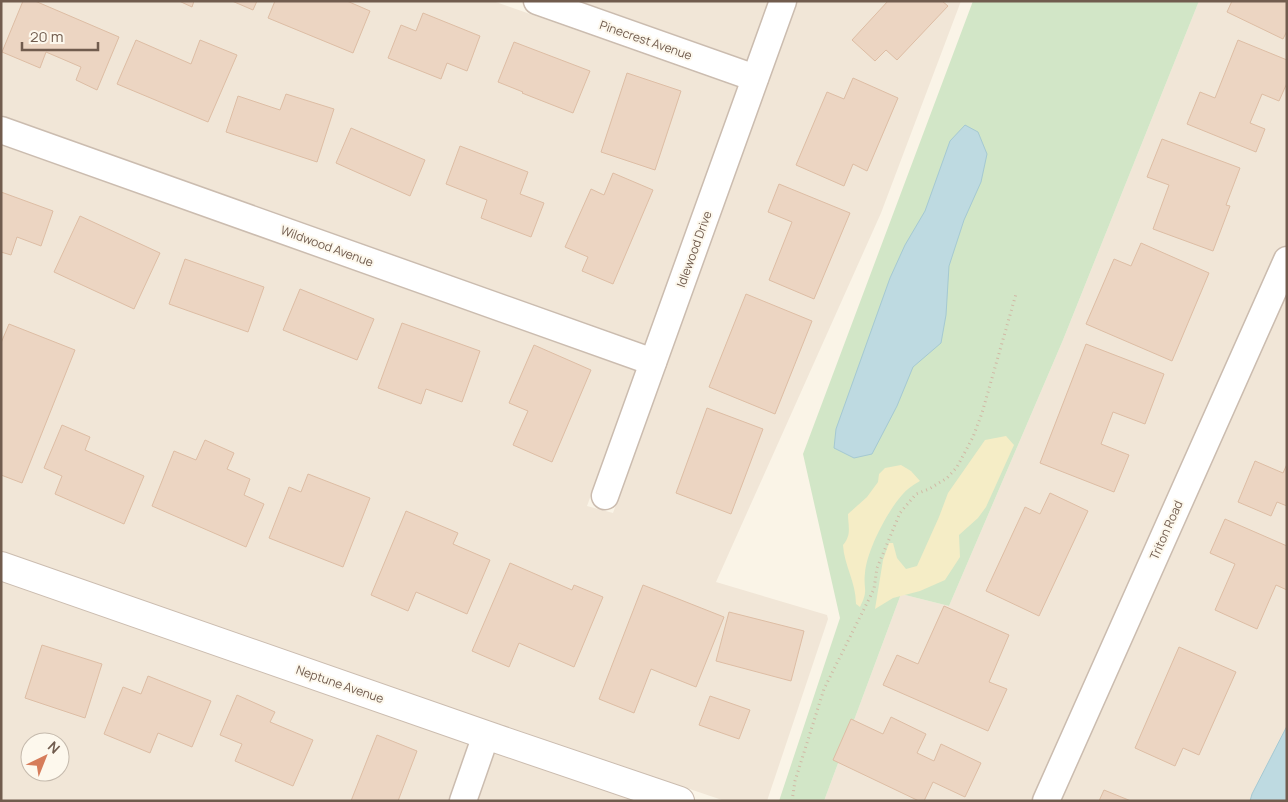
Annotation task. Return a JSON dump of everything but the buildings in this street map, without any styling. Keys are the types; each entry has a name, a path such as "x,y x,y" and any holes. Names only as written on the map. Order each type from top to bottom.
{"street":[{"name":"Pinecrest Avenue","path":"537,1 755,78"},
{"name":"Idlewood Drive","path":"605,496 783,1"},
{"name":"Wildwood Avenue","path":"1,130 653,362"},
{"name":"Triton Road","path":"1046,801 1287,260"},
{"name":"Neptune Avenue","path":"1,566 680,801"},
{"path":"463,801 486,735"}],"path":[{"path":"792,801 795,782 824,689 874,589 877,568 900,513 916,494 929,489 947,478 957,467 982,412 1016,294"}],"shaded area":[{"path":"1,1 493,1 737,87 646,344 1,115"},
{"path":"580,1 769,1 747,60"},
{"path":"797,1 961,1 881,213 716,582 827,615 828,619 767,801 725,801 1,551 1,145 636,371 587,506 613,513"},
{"path":"1199,1 1287,1 1287,726 1250,801 824,801 901,594 949,606 1063,340"},
{"path":"1,575 635,801 1,801"}],"green space":[{"path":"973,1 1199,1 1063,340 949,606 901,594 824,801 779,801 840,618 803,454"}],"sand":[{"path":"1006,436 1014,445 986,507 978,518 959,535 960,557 945,580 920,591 893,598 875,609 883,560 889,543 893,543 897,558 906,569 917,566 948,493 985,440"},
{"path":"901,465 911,471 920,481 910,487 896,502 879,532 867,564 865,593 860,607 856,604 843,545 849,534 848,514 867,497 878,482 879,474 885,468"}],"water":[{"path":"965,125 978,132 987,154 981,182 964,220 949,266 946,315 941,343 913,367 897,406 872,454 854,458 834,448 836,429 890,278 905,245 925,211 950,141"},
{"path":"1287,726 1287,801 1250,801 1252,794"}]}
